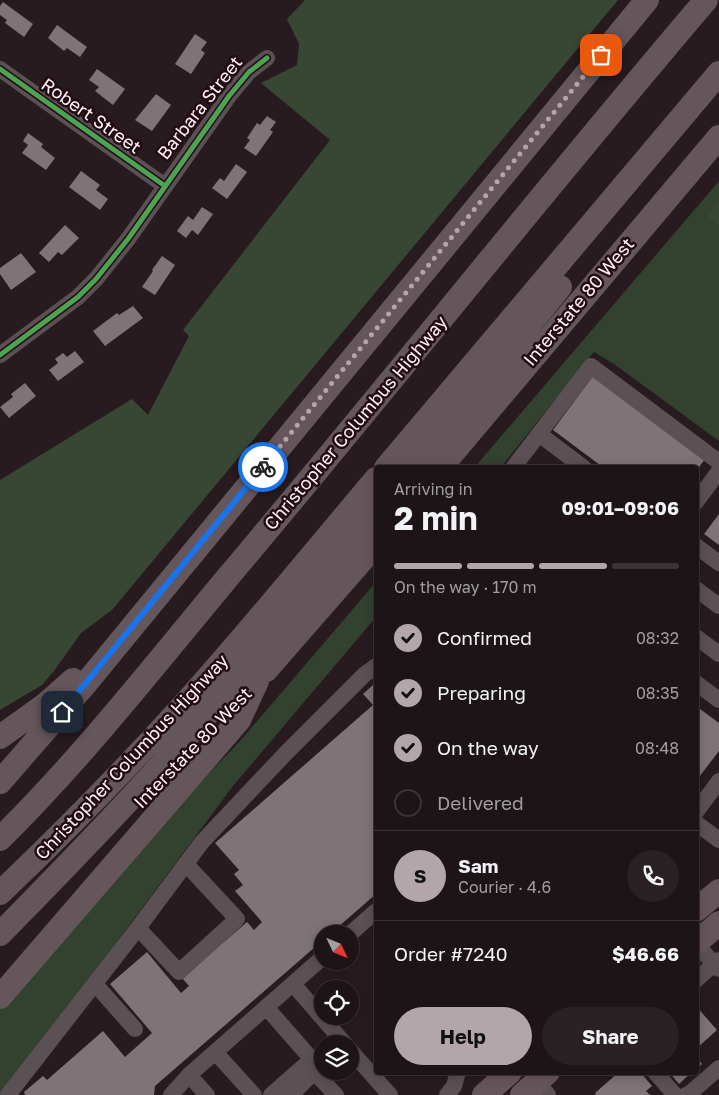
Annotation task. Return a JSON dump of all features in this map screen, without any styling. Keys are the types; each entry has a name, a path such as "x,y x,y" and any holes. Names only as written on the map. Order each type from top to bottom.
{"highway":[{"path":"0,782 81,690 647,0"},
{"name":"Christopher Columbus Highway","path":"0,839 94,736 246,557 557,178 706,0"},
{"path":"389,465 719,73"},
{"name":"Interstate 80 West","path":"443,465 719,137"},
{"path":"415,465 644,184 660,142"},
{"name":"Christopher Columbus Highway","path":"0,893 106,788 180,709 374,481"},
{"path":"0,934 182,743 374,514"},
{"name":"Interstate 80 West","path":"0,944 68,878 257,681 374,546"},
{"path":"0,737 46,704 127,632"},
{"path":"0,996 239,720 257,681"},
{"path":"699,941 719,923"},
{"path":"484,1095 507,1075"}],"street":[{"name":"Barbara Street","path":"0,355 78,297 96,278 128,239 249,72 268,58"},
{"name":"Robert Street","path":"0,69 165,186"},
{"path":"520,465 539,434 591,366 719,462"},
{"path":"539,434 580,465"},
{"path":"699,498 719,471"},
{"path":"699,548 719,563"},
{"path":"699,591 719,606"},
{"path":"699,639 719,654"},
{"path":"8,1095 138,928 202,842 285,754 364,675 374,668"},
{"path":"699,685 719,700"},
{"path":"699,808 719,781"},
{"path":"699,825 719,840"},
{"path":"138,928 179,972 237,919 186,864"},
{"path":"359,928 374,918"},
{"path":"699,947 717,965 699,978"},
{"path":"171,1095 189,1075 314,965"},
{"path":"94,984 135,1029"},
{"path":"292,984 337,1035"},
{"path":"266,1007 314,1061"},
{"path":"215,1052 254,1095"},
{"path":"359,1060 390,1095"},
{"path":"686,1095 719,1068"},
{"path":"271,1095 314,1070"},
{"path":"291,1095 312,1074 316,1074 336,1095"},
{"path":"189,1075 207,1095"},
{"path":"446,1095 454,1086 457,1075"},
{"path":"478,1095 494,1075"},
{"path":"658,1075 675,1095"},
{"path":"331,1080 344,1095"}],"green space":[{"path":"305,0 618,0 112,610 81,633 42,685 0,710 0,480 132,399 148,415 189,336 183,330 330,140 261,83 297,65 299,44 287,19"},
{"path":"719,181 719,441 614,364 594,352 503,465 477,465"},
{"path":"719,200 719,225 706,216"},
{"path":"374,584 374,619 233,786 3,1095 0,1095 0,1008 128,857 240,741"}],"building":[{"path":"3,2 33,24 24,37 5,23 7,20 0,15 0,6"},
{"path":"57,25 87,47 80,57 67,48 64,51 48,38"},
{"path":"195,34 207,42 201,50 205,53 191,74 175,64"},
{"path":"97,69 125,89 113,105 95,91 99,87 89,80"},
{"path":"156,94 171,105 152,131 135,120"},
{"path":"267,116 276,122 270,130 273,132 256,156 244,148 250,140 247,138 257,123 260,125"},
{"path":"28,133 43,144 41,147 55,158 46,170 22,153 28,145 23,141"},
{"path":"236,164 247,172 227,199 212,188 220,178 224,181"},
{"path":"81,171 100,185 96,190 108,199 100,210 69,187"},
{"path":"202,207 213,214 198,235 192,230 186,238 177,231 188,216 193,220"},
{"path":"65,225 79,238 62,255 58,252 49,262 39,253"},
{"path":"21,253 36,272 11,290 0,274 0,268"},
{"path":"162,256 175,265 155,295 142,287"},
{"path":"133,306 143,318 105,346 93,331 117,313 119,315"},
{"path":"75,351 84,362 58,381 49,370 58,363 55,359 63,353 67,357"},
{"path":"593,376 705,459 699,467 699,465 600,465 553,430"},
{"path":"25,383 36,396 9,418 0,407 13,397 11,394"},
{"path":"719,514 719,545 704,534"},
{"path":"373,685 374,896 340,925 314,925 314,948 155,1086 154,1095 25,1095 24,1092 43,1076 47,1080 103,1031 125,1057 152,1033 110,984 147,952 181,993 189,986 182,978 247,922 254,930 262,922 235,891 243,885 234,874 239,870 215,843 373,705 363,694"},
{"path":"699,708 719,723 719,751 699,777"},
{"path":"699,1009 717,1030 699,1046"},
{"path":"616,1075 643,1075 652,1086 646,1091 650,1095 596,1095 595,1093"},
{"path":"672,1075 689,1075 679,1084"}],"cycle path":[{"path":"0,355 78,297 96,279 128,239 229,96 249,72 267,58"},
{"path":"0,69 165,186"}],"way so far":[{"path":"263,467 601,55"}],"route":[{"path":"62,712 263,467"}]}
